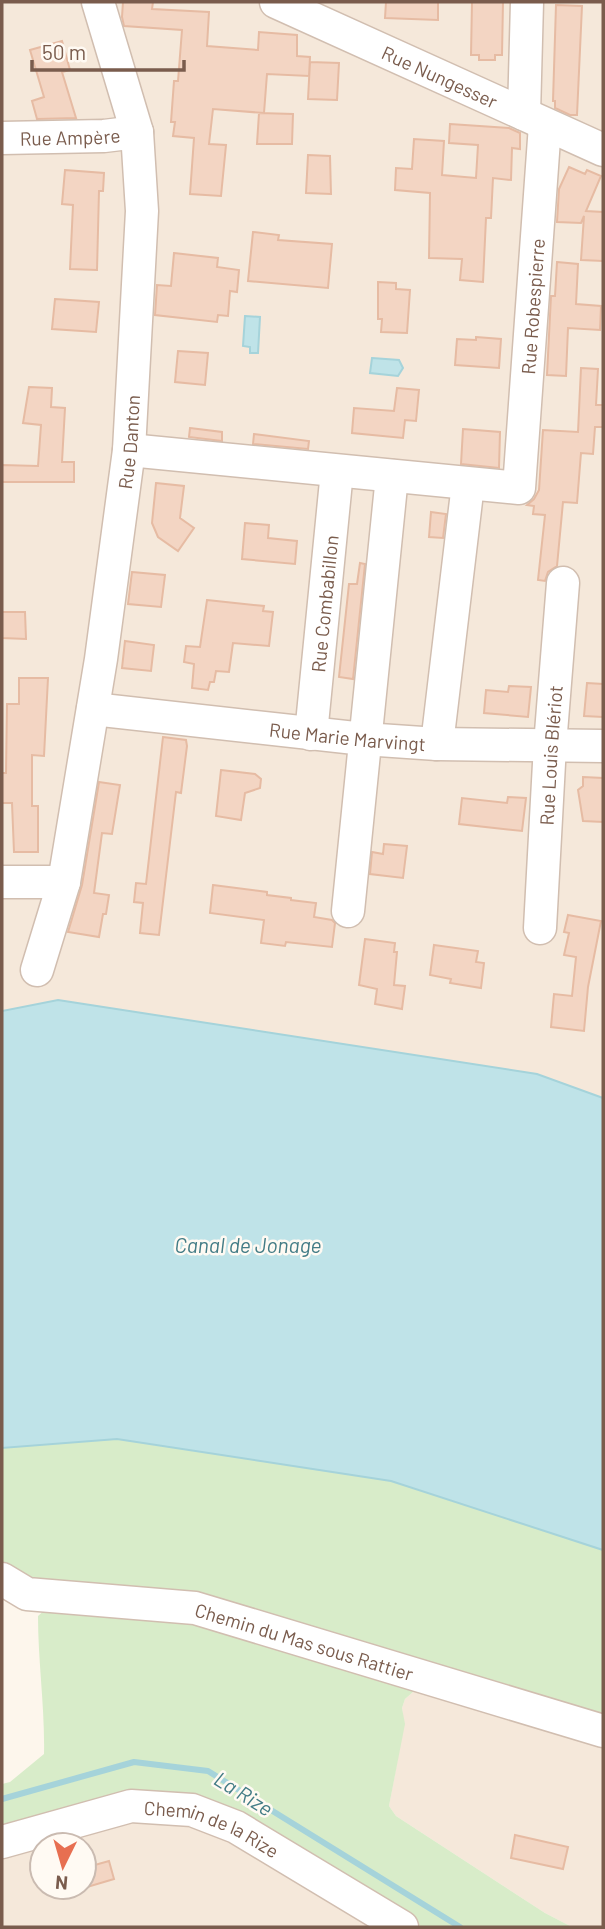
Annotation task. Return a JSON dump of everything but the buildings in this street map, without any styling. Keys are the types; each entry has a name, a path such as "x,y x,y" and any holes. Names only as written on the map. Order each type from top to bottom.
{"street":[{"name":"Rue Danton","path":"37,970 64,882 93,709 129,450 142,211 138,132 98,2"},
{"name":"Rue Nungesser","path":"276,2 603,150"},
{"name":"Rue Robespierre","path":"468,484 519,488 534,120 527,2"},
{"name":"Rue Ampère","path":"2,138 104,136 138,132"},
{"path":"129,450 468,484 437,744"},
{"name":"Rue Combabillon","path":"311,734 337,471"},
{"path":"348,911 392,476"},
{"name":"Rue Louis Blériot","path":"540,928 550,745 563,583"},
{"name":"Rue Marie Marvingt","path":"93,709 364,739 437,744 603,746"},
{"path":"2,882 64,882"},
{"name":"Chemin du Mas sous Rattier","path":"2,1579 27,1594 195,1608 603,1731"},
{"name":"Chemin de la Rize","path":"2,1842 131,1806 192,1810 236,1827 402,1927"}],"shaded area":[{"path":"2,2 603,2 603,1098 537,1074 58,1000 2,1011"},
{"path":"414,1682 603,1739 603,1927 572,1927 545,1913 396,1816 389,1806 404,1725 402,1708 405,1699 413,1692"},
{"path":"159,1804 406,1927 2,1927 2,1846 28,1839 28,1901 98,1901 98,1831 58,1831"}],"green space":[{"path":"117,1439 391,1481 603,1550 603,1731 195,1608 2,1594 2,1448"},
{"path":"48,1607 204,1619 414,1682 413,1692 405,1699 402,1708 405,1724 389,1806 396,1816 545,1913 572,1927 422,1927 255,1824 185,1793 115,1799 2,1825 2,1784 10,1782 44,1754 38,1616"}],"water":[{"path":"245,316 260,317 258,353 250,353 250,347 243,346"},
{"path":"372,358 399,360 403,368 398,376 370,373"},
{"name":"Canal de Jonage","path":"58,1000 537,1074 603,1098 603,1550 391,1481 117,1439 2,1448 2,1011"}],"waterway":[{"name":"La Rize","path":"2,1799 134,1762 208,1771 460,1927"}]}
